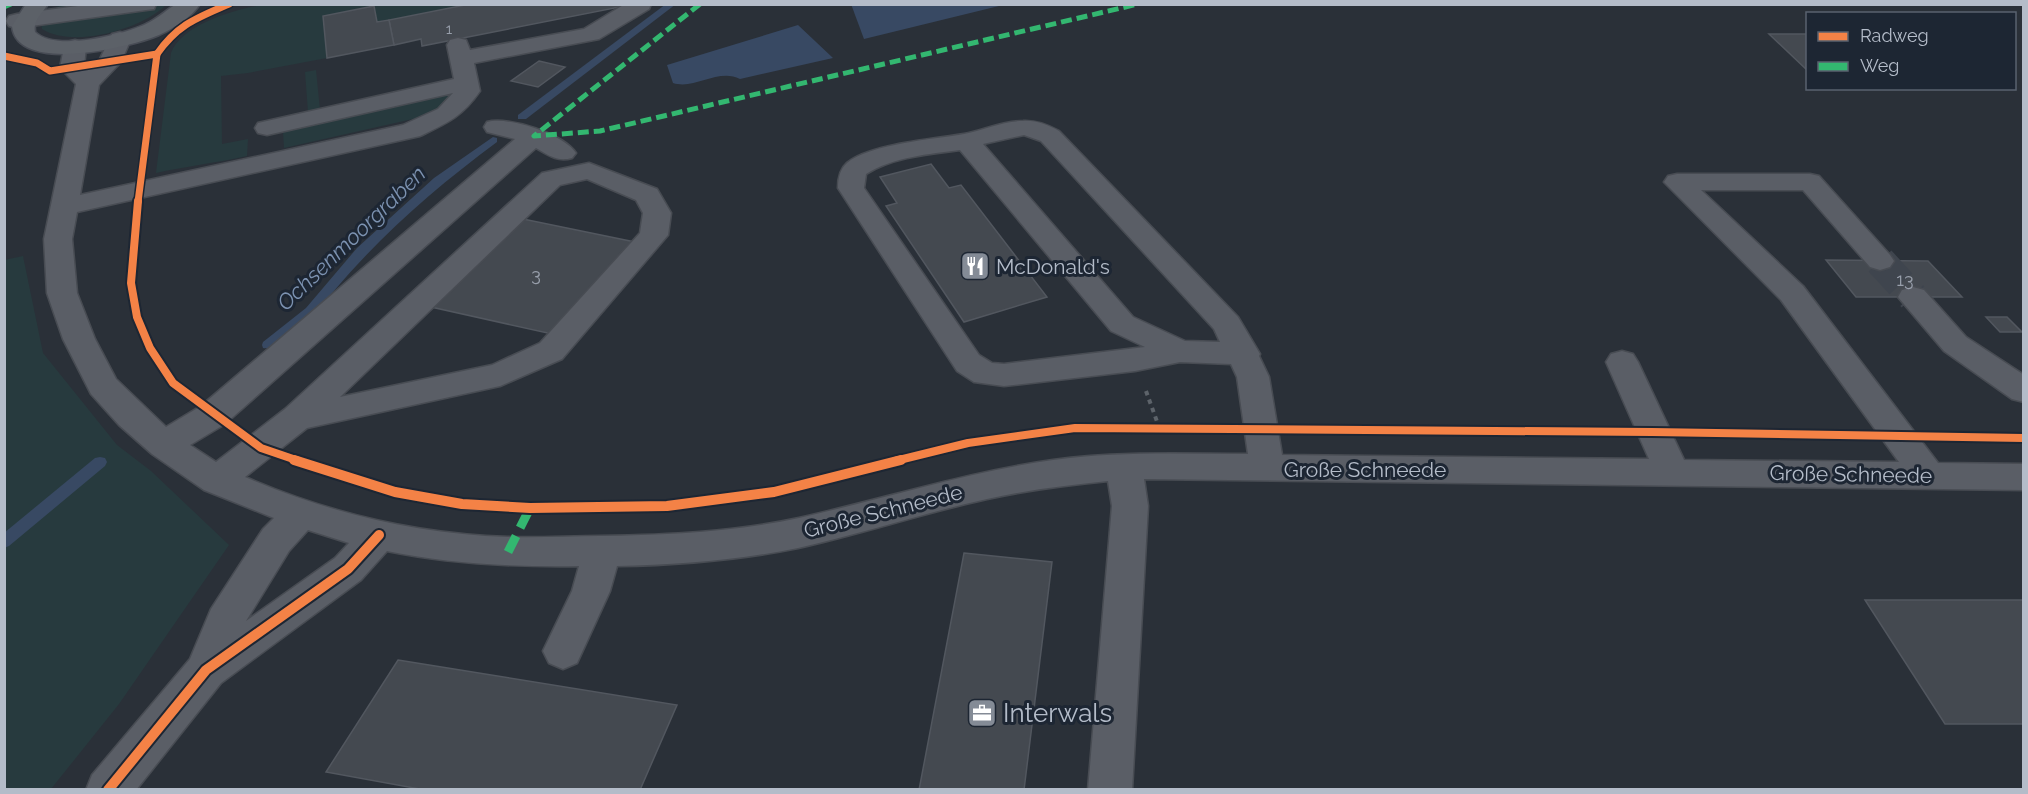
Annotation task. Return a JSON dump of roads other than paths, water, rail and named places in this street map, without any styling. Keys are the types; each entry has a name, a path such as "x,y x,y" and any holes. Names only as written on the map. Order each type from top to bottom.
{"main road":[{"path":"17,22 23,42 36,46 75,47 120,39 158,26 173,19 190,4"}],"street":[{"path":"17,22 146,4"},
{"path":"267,128 462,63 591,34 641,4"},
{"path":"75,47 72,68 88,83 110,62 120,39"},
{"path":"63,207 411,131 447,114 468,91 462,63"},
{"name":"Große Schneede","path":"88,83 58,239 62,293 79,339 103,386 164,446 217,480 301,514 338,526 379,535 430,545 508,552 602,552 727,544 797,533 987,485 1054,473 1124,466 2024,477"},
{"path":"496,127 534,136 563,153"},
{"path":"1244,354 1180,351 1135,360 1004,375 985,374 968,363 851,188 850,177 857,168 873,161 941,143 966,141 1015,128 1040,130 1050,136 1227,324 1244,354 1253,377 1266,468"},
{"path":"164,446 213,415 534,136"},
{"path":"966,141 1122,324 1180,351"},
{"path":"217,480 297,418 551,179 589,171 647,195 657,213 654,236 551,351 500,375 297,418"},
{"path":"1880,261 1810,182 1677,182 1791,293 1929,476"},
{"path":"1913,297 1955,344 2024,391"},
{"path":"1622,362 1652,432 1674,472"},
{"path":"1110,789 1130,506 1124,466"},
{"path":"206,669 225,621 276,540 301,514"},
{"path":"108,789 206,669 265,630 348,569 379,535"},
{"path":"563,651 591,591 602,552"}],"water":[{"path":"851,4 1003,4 1003,5 864,39"},
{"path":"798,25 833,58 740,79 723,76 690,84 673,83 667,65"}],"waterway":[{"name":"Ochsenmoorgraben","path":"522,117 672,4"},
{"name":"Ochsenmoorgraben","path":"268,345 310,311 361,251 438,180 493,140"},
{"name":"Ochsenmoorgraben","path":"4,542 100,462"}],"tunnel":[{"path":"1880,261 1913,297"}],"place":[{"name":"McDonald's","path":"975,266"},
{"name":"Interwals","path":"982,713"}]}
